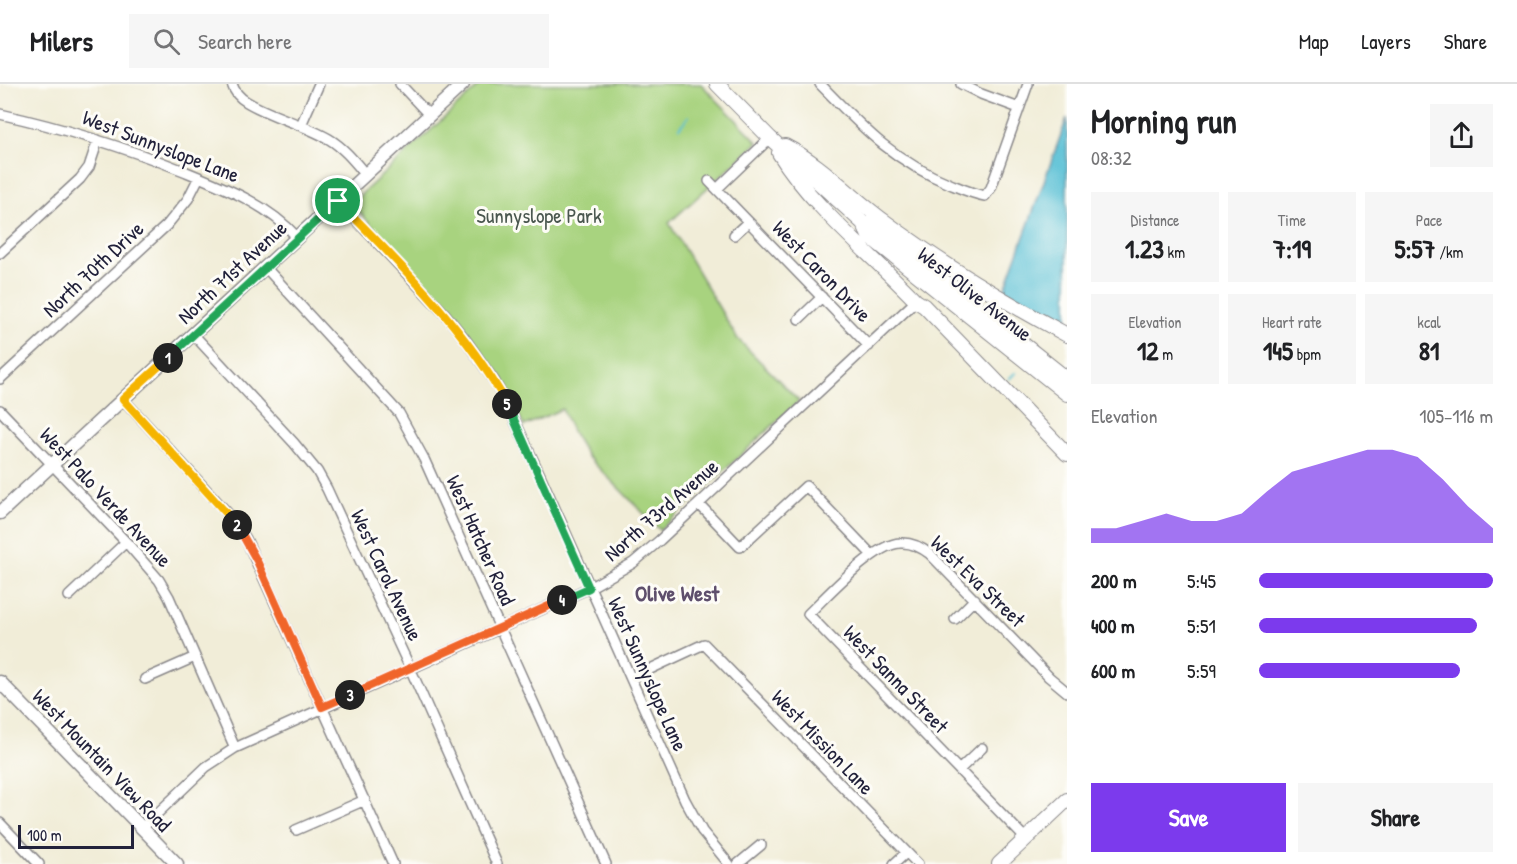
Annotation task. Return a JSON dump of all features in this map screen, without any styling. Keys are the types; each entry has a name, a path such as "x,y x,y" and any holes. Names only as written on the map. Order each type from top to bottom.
{"main road":[{"name":"West Olive Avenue","path":"717,84 770,138 863,223 869,236 1067,393"},
{"path":"770,138 791,173 1067,454"},
{"path":"770,138 801,154 884,221 953,269 1018,309 1067,335"},
{"name":"West Olive Avenue","path":"863,223 876,227 1067,378"},
{"path":"999,864 1067,800"}],"street":[{"path":"232,84 234,91 245,101 301,124 339,147 366,175"},
{"path":"301,124 319,84"},
{"path":"400,84 430,116"},
{"name":"North 71st Avenue","path":"0,513 463,84"},
{"path":"820,84 870,136 902,160 926,174 985,196 991,188 1028,84"},
{"path":"961,84 1019,108"},
{"name":"West Sunnyslope Lane","path":"0,114 47,124 98,140 199,177 264,208 286,225 298,238"},
{"path":"717,189 770,138"},
{"path":"0,253 80,179 89,167 98,140"},
{"name":"North 70th Drive","path":"0,379 167,225 188,199 199,177"},
{"name":"West Caron Drive","path":"709,181 869,346"},
{"name":"West Sunnyslope Lane","path":"338,201 445,314 495,382 531,456 685,800 702,831 729,864"},
{"name":"West Caron Drive","path":"734,235 748,222"},
{"name":"West Hatcher Road","path":"266,268 399,413 424,459 606,864"},
{"path":"799,319 822,297"},
{"name":"North 73rd Avenue","path":"141,829 206,767 235,748 589,588 633,563 916,301"},
{"name":"West Carol Avenue","path":"193,334 317,471 411,668 497,864"},
{"path":"123,399 228,514 246,538 393,864"},
{"name":"West Palo Verde Avenue","path":"0,410 126,542 159,580 169,597 235,748"},
{"path":"699,504 740,547 806,486 872,555"},
{"path":"69,596 126,542"},
{"name":"West Eva Street","path":"808,614 872,555 885,547 898,543 910,543 930,554 1049,677 1067,692"},
{"path":"955,619 975,599"},
{"name":"West Sanna Street","path":"808,614 1026,839"},
{"name":"West Mission Lane","path":"631,678 704,644 918,864"},
{"path":"145,679 195,657"},
{"name":"West Mountain View Road","path":"0,682 177,864"},
{"path":"958,770 982,748"},
{"path":"296,830 365,800"},
{"path":"0,824 39,864"},
{"path":"738,864 761,845"},
{"path":"894,864 906,853"}],"green space":[{"name":"Sunnyslope Park","path":"481,84 701,84 758,142 669,223 737,338 799,401 660,530 587,456 562,409 524,426 504,386 475,342 354,206 355,200"}],"water":[{"path":"1067,118 1067,318 1003,294"}],"waterway":[{"path":"679,128 689,116"},
{"path":"1009,379 1015,373"}],"district":[{"name":"Olive West","path":"677,593"}],"route":[{"path":"338,201 445,314 495,382 540,475 589,588 322,707 246,538 234,520 123,399 338,201"}]}
